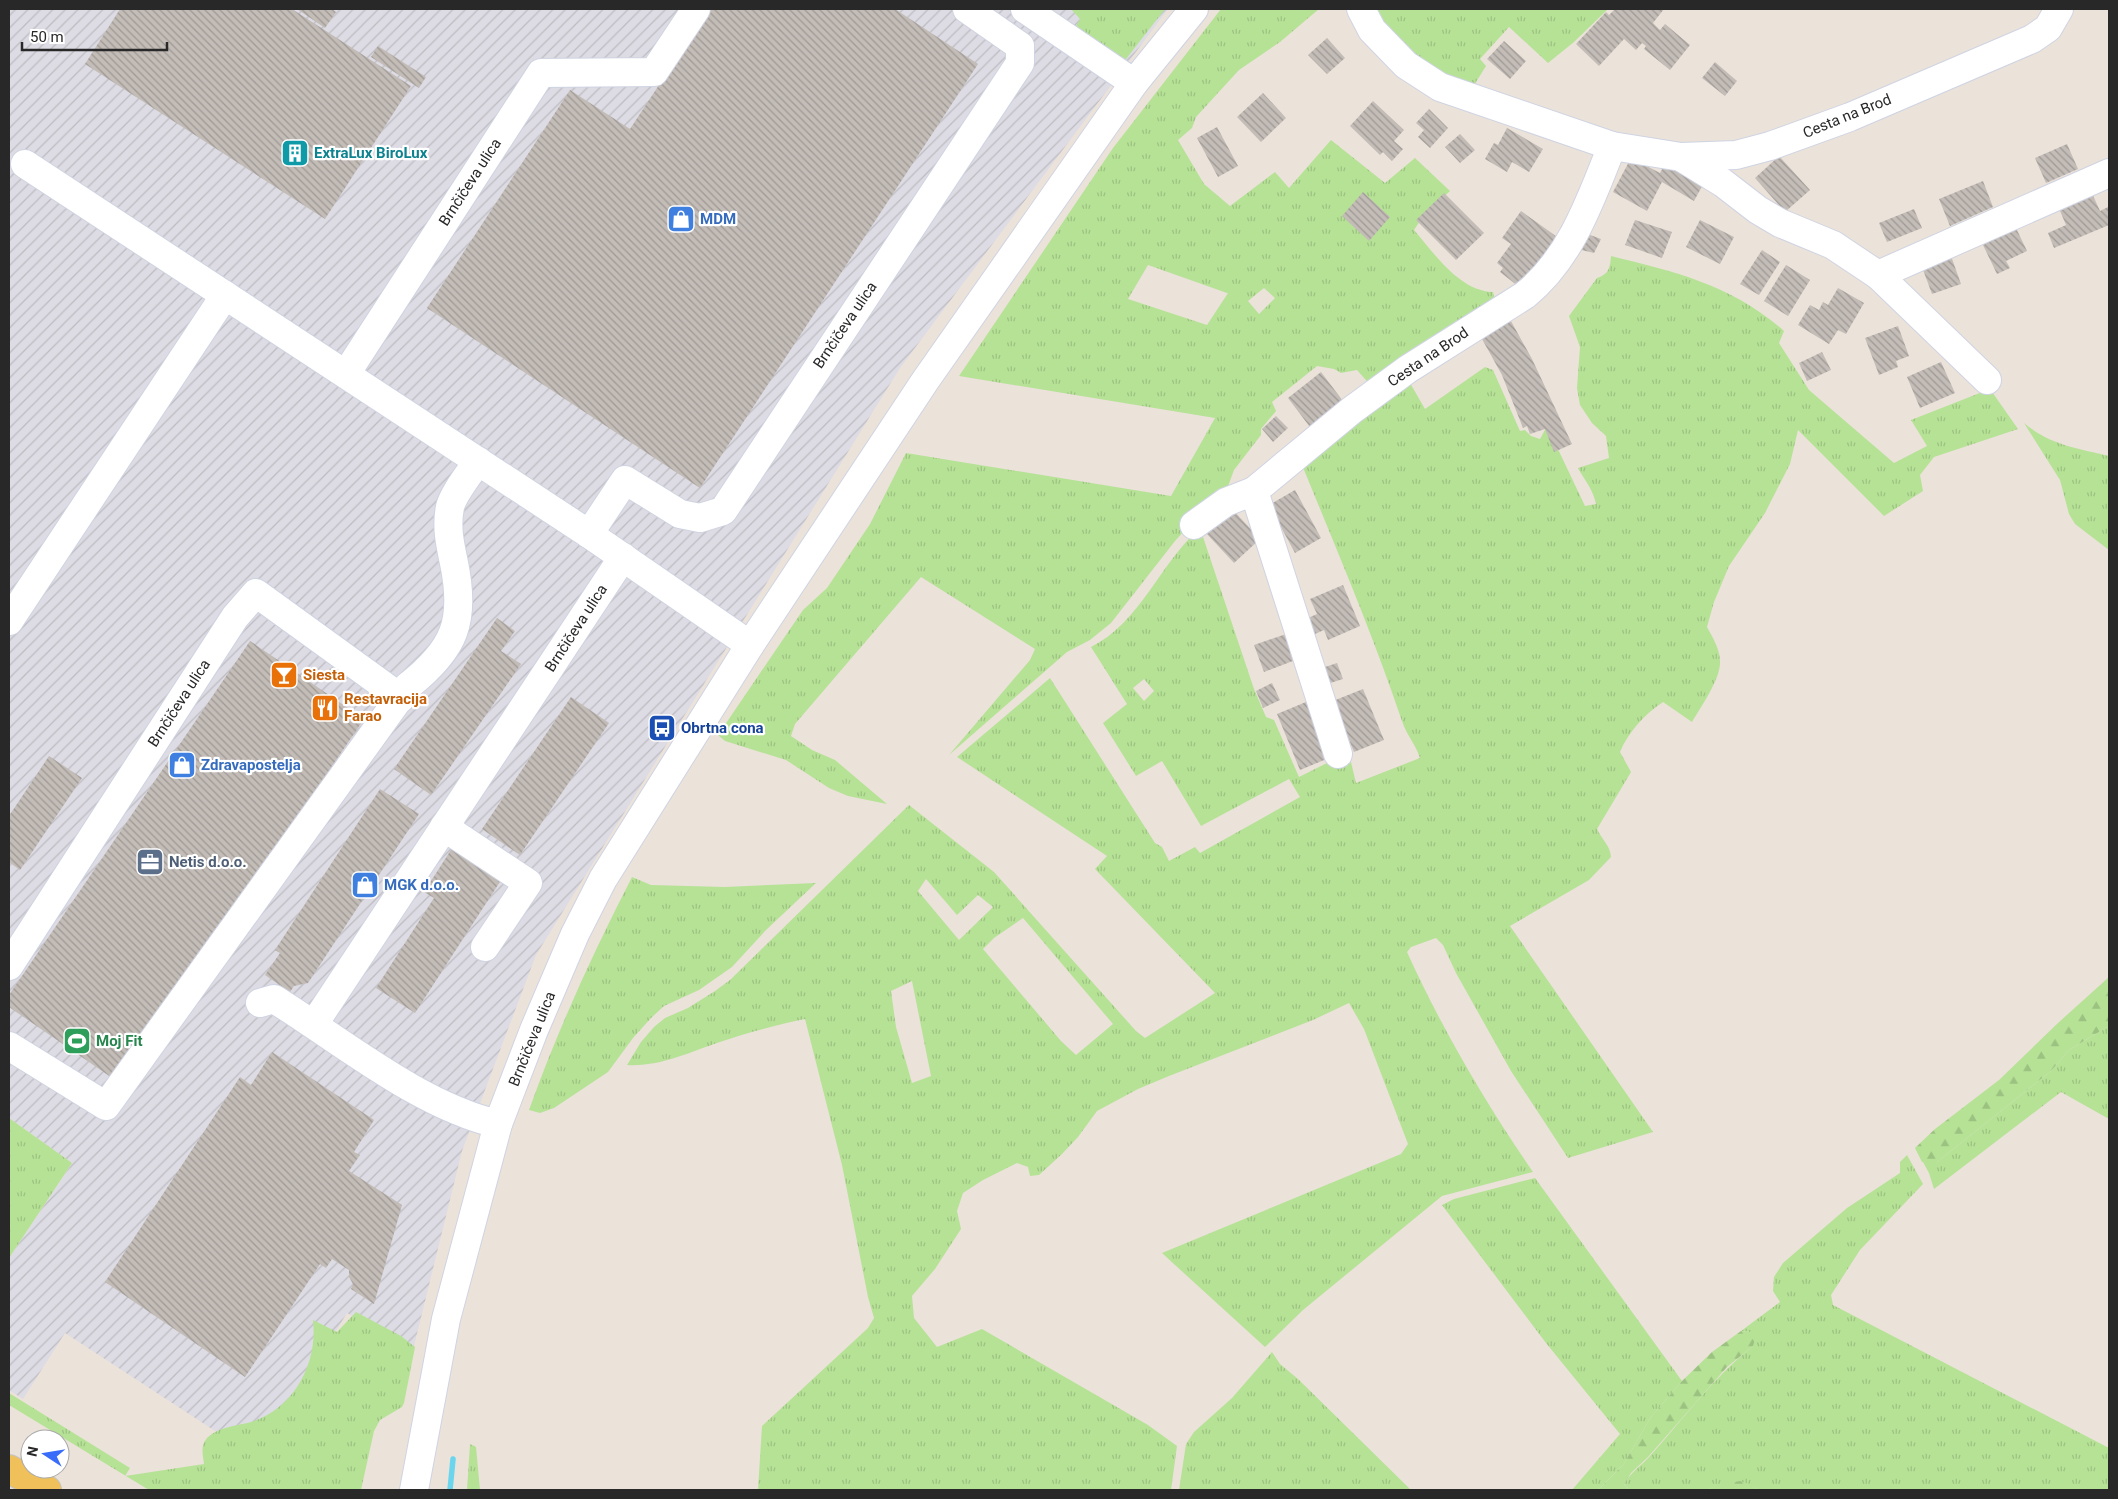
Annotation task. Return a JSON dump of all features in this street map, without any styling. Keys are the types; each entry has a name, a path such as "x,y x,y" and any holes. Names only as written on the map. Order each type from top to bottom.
{"main road":[{"path":"9,1468 47,1490"}],"street":[{"name":"Brnčičeva ulica","path":"346,374 541,73 654,72 696,9"},
{"name":"Brnčičeva ulica","path":"589,534 625,480 680,514 700,518 723,511 1020,62 1020,46 967,9"},
{"path":"1025,9 1134,82"},
{"name":"Brnčičeva ulica","path":"414,1490 446,1319 498,1124 534,1030 575,934 603,879 750,645 930,373 1134,82 1194,9"},
{"name":"Cesta na Brod","path":"1361,9 1372,30 1406,65 1440,86 1612,146 1681,157 1736,155 1770,146 1850,117 2032,38 2048,28 2059,9"},
{"name":"Cesta na Brod","path":"1194,525 1226,502 1254,491 1352,410 1408,369 1541,283 1560,257 1582,219 1612,146"},
{"path":"1681,157 1723,183 1758,210 1780,223 1833,245 1878,275 1988,380"},
{"path":"25,164 589,534 750,645"},
{"path":"1878,275 2109,173"},
{"path":"9,621 225,295"},
{"path":"9,1046 106,1106 408,686 432,665 454,634 459,617 460,590 447,529 451,504 478,461"},
{"path":"1254,491 1338,754"},
{"name":"Brnčičeva ulica","path":"314,1024 623,557"},
{"name":"Brnčičeva ulica","path":"9,966 235,617 256,593 401,698"},
{"path":"444,827 528,883 485,947"},
{"path":"260,1003 274,999 421,1094 477,1119 498,1124"}],"shaded area":[{"path":"9,9 1168,9 900,368 536,955 462,1151 413,1350 347,1313 258,1459 65,1333 23,1399 9,1390 9,1258 72,1163 9,1118"}],"green space":[{"path":"1071,9 1165,9 1126,59 1112,58 1074,30 1080,19"},
{"path":"1221,9 1319,9 1280,42 1239,70 1196,117 1192,128 1178,140 1204,184 1230,206 1275,172 1289,188 1331,140 1385,183 1415,158 1450,191 1424,215 1414,230 1458,278 1481,290 1493,292 1496,306 1373,388 1357,370 1341,373 1334,369 1317,366 1272,402 1276,411 1261,429 1261,435 1234,470 1224,497 1195,519 1175,541 1111,623 1090,640 1067,652 949,755 1030,660 1035,649 921,577 795,724 791,736 812,750 835,760 887,804 848,796 829,788 786,760 725,741 718,735 803,610 827,588 870,524 906,453 1171,496 1215,418 959,376 1113,148","holes":["1148,265 1227,293 1228,293 1207,325 1128,299","1264,288 1275,298 1259,314 1248,301"]},
{"path":"1371,9 1613,9 1607,10 1574,42 1548,63 1509,27 1480,59 1486,66 1471,90 1414,62"},
{"path":"1611,256 1702,282 1724,291 1764,315 1784,331 1779,343 1809,390 1894,463 1927,446 1911,420 1990,389 2018,429 1934,457 1920,475 1923,491 1884,516 1798,430 1790,464 1765,513 1729,566 1714,602 1707,627 1718,649 1720,664 1719,671 1705,702 1692,722 1663,702 1638,724 1620,752 1631,772 1597,829 1611,857 1589,880 1510,926 1653,1132 1568,1158 1511,1071 1456,973 1443,945 1436,938 1411,947 1407,952 1450,1037 1481,1092 1533,1172 1442,1196 1303,1310 1265,1347 1175,1265 1162,1253 1401,1154 1408,1144 1364,1029 1349,1003 1313,1020 1138,1089 1097,1111 1078,1137 1039,1175 1030,1176 1028,1167 1017,1163 983,1180 963,1193 957,1211 961,1229 935,1269 912,1296 914,1318 937,1347 982,1329 1148,1425 1177,1446 1171,1490 758,1490 762,1426 868,1328 874,1318 868,1297 842,1165 805,1019 741,1035 663,1061 651,1064 627,1065 641,1042 665,1018 688,1008 730,980 909,805 994,872 1136,1031 1145,1038 1215,993 1095,869 1107,856 957,757 1050,678 1155,843 1162,847 1169,861 1195,847 1200,853 1300,797 1289,779 1201,826 1162,761 1136,776 1103,723 1127,704 1091,647 1123,623 1173,558 1200,528 1254,689 1266,717 1274,720 1299,777 1333,760 1337,768 1351,762 1356,783 1420,758 1404,726 1366,622 1300,460 1406,376 1425,409 1485,367 1493,370 1520,431 1525,430 1531,436 1540,439 1547,426 1585,506 1596,504 1591,489 1578,468 1609,458 1606,436 1592,423 1580,405 1577,388 1580,347 1569,316 1597,278 1606,272","holes":["1144,679 1154,691 1144,701 1133,688","926,879 957,915 978,895 993,907 959,940 918,891","1023,918 1113,1024 1076,1055 1061,1041 983,949 994,938","912,981 931,1076 912,1083 896,1027 891,991"]},
{"path":"2024,423 2054,441 2109,456 2109,550 2075,524 2069,514 2060,480"},
{"path":"632,877 651,885 725,887 816,883 766,930 732,967 699,990 664,1006 633,1038 608,1072 554,1108 540,1113 529,1110 577,992"},
{"path":"2109,977 2109,1026 2069,1050 2051,1071 1937,1162 1922,1162 1915,1148 1935,1129 1999,1080"},
{"path":"2109,1026 2109,1119 2061,1092 1934,1189 1923,1162 1937,1162 2051,1071 2069,1050"},
{"path":"9,1118 72,1163 9,1258"},
{"path":"1907,1155 1923,1184 1860,1250 1831,1295 1833,1305 2109,1448 2109,1490 1759,1490 1740,1483 1733,1483 1719,1485 1707,1490 1629,1490 1624,1484 1630,1476 1725,1371 1753,1346 1750,1332 1741,1331 1780,1302 1773,1291 1774,1277 1783,1263 1847,1208 1900,1173 1900,1162"},
{"path":"1535,1178 1682,1381 1651,1417 1623,1465 1598,1490 1572,1490 1620,1434 1546,1343 1442,1205 1454,1199"},
{"path":"356,1312 401,1336 415,1347 404,1403 402,1407 380,1420 374,1431 361,1490 149,1490 126,1476 204,1464 203,1444 212,1434 223,1429 254,1421 269,1414 281,1405 301,1381 307,1367 312,1352 313,1320 337,1332"},
{"path":"1741,1331 1750,1332 1755,1339 1753,1346 1727,1367 1648,1457 1631,1473 1624,1484 1629,1490 1598,1490 1623,1465 1651,1417 1682,1381 1712,1352"},
{"path":"1272,1352 1280,1364 1298,1379 1411,1490 1179,1490 1186,1444 1194,1432 1232,1398"},
{"path":"9,1393 67,1429 48,1429 9,1405"},
{"path":"70,1431 130,1468 125,1476 70,1442"},
{"path":"470,1444 476,1447 480,1490 467,1490"},
{"path":"1740,1481 1759,1490 1707,1490 1717,1485"}],"building":[{"name":"ExtraLux BiroLux","path":"120,9 292,9 411,86 325,219 85,64"},
{"path":"297,9 332,9 336,12 325,28"},
{"name":"MDM","path":"709,9 895,9 978,64 700,488 427,308 570,90 630,129"},
{"path":"1615,9 1664,9 1653,23 1660,30 1665,24 1690,45 1670,70 1644,49 1646,46 1642,43 1636,50 1624,39 1599,66 1576,44 1606,12 1609,15"},
{"path":"1327,38 1345,58 1327,74 1308,55"},
{"path":"1504,41 1526,61 1510,79 1487,59"},
{"path":"378,46 426,77 419,88 371,57"},
{"path":"1715,62 1737,81 1725,96 1702,78"},
{"path":"1263,93 1286,118 1261,142 1237,117"},
{"path":"1373,101 1404,130 1394,141 1403,149 1392,161 1383,152 1380,155 1350,126"},
{"path":"1429,109 1448,128 1430,148 1418,137 1424,130 1416,123"},
{"path":"1217,127 1238,166 1218,177 1197,138"},
{"path":"1507,128 1543,149 1529,172 1512,162 1507,172 1485,159 1494,143 1498,145"},
{"path":"1460,134 1475,150 1460,163 1445,147"},
{"path":"2067,144 2078,169 2046,183 2035,158"},
{"path":"1779,156 1810,190 1785,212 1755,178"},
{"path":"1631,158 1660,173 1667,160 1705,181 1694,201 1662,182 1647,211 1613,192"},
{"path":"1983,181 1993,207 1950,226 1939,199"},
{"path":"2091,191 2100,211 2108,207 2109,225 2054,248 2048,233 2066,225 2058,206"},
{"path":"1363,192 1390,217 1369,241 1342,216"},
{"path":"1444,193 1484,233 1456,260 1416,220"},
{"path":"1914,209 1922,228 1887,242 1879,223"},
{"path":"1521,211 1560,239 1523,290 1500,272 1503,268 1497,263 1511,244 1502,238"},
{"path":"1635,220 1672,232 1662,258 1625,245"},
{"path":"1700,220 1734,237 1720,264 1686,247"},
{"path":"2016,228 2027,251 2006,261 2010,268 1997,274 1983,245"},
{"path":"1582,232 1601,239 1594,253 1573,248"},
{"path":"1762,250 1780,262 1759,295 1740,284"},
{"path":"1951,256 1961,284 1932,294 1922,267"},
{"path":"1786,265 1810,280 1788,316 1764,301"},
{"path":"1838,288 1864,303 1846,334 1838,330 1829,344 1798,325 1810,305 1819,310 1823,302 1828,305"},
{"path":"1507,314 1532,359 1572,444 1554,452 1545,429 1530,434 1527,426 1523,428 1502,375 1477,330"},
{"path":"1898,326 1909,356 1896,361 1898,367 1879,375 1865,338"},
{"path":"1822,352 1831,370 1807,381 1799,363"},
{"path":"1941,362 1955,393 1920,408 1907,377"},
{"path":"1321,372 1346,405 1313,431 1288,398"},
{"path":"1276,416 1288,428 1273,442 1262,429"},
{"path":"1295,490 1321,538 1295,553 1269,505"},
{"path":"1232,509 1260,539 1234,563 1206,533"},
{"path":"1343,585 1360,626 1328,640 1324,630 1315,634 1308,618 1317,614 1310,599"},
{"path":"497,618 515,631 501,651 521,664 431,795 394,769"},
{"path":"1289,633 1298,659 1264,672 1254,645"},
{"path":"250,641 364,719 118,1082 9,1007 9,995"},
{"path":"1337,663 1343,679 1327,684 1322,668"},
{"path":"1272,683 1280,700 1263,708 1256,691"},
{"path":"1363,689 1384,740 1354,752 1333,701"},
{"path":"571,697 609,723 520,855 482,829"},
{"path":"1306,702 1329,758 1300,770 1277,714"},
{"path":"49,756 82,778 20,870 9,862 9,816"},
{"path":"380,789 419,814 308,983 294,986 290,992 265,975 280,953 275,950"},
{"path":"456,842 505,874 415,1013 376,988 434,898 424,892"},
{"path":"272,1052 374,1120 354,1152 360,1155 349,1171 402,1205 374,1304 351,1289 353,1284 349,1277 349,1270 332,1259 326,1268 320,1264 245,1377 105,1282 240,1077 251,1085"}],"waterway":[{"path":"450,1490 453,1459"}],"place":[{"name":"ExtraLux BiroLux","path":"295,153"},
{"name":"MDM","path":"681,219"},
{"name":"Siesta","path":"284,675"},
{"name":"Restavracija Farao","path":"325,708"},
{"name":"Obrtna cona","path":"662,728"},
{"name":"Zdravapostelja","path":"182,765"},
{"name":"Netis d.o.o.","path":"150,862"},
{"name":"MGK d.o.o.","path":"365,885"},
{"name":"Moj Fit","path":"77,1041"}]}
